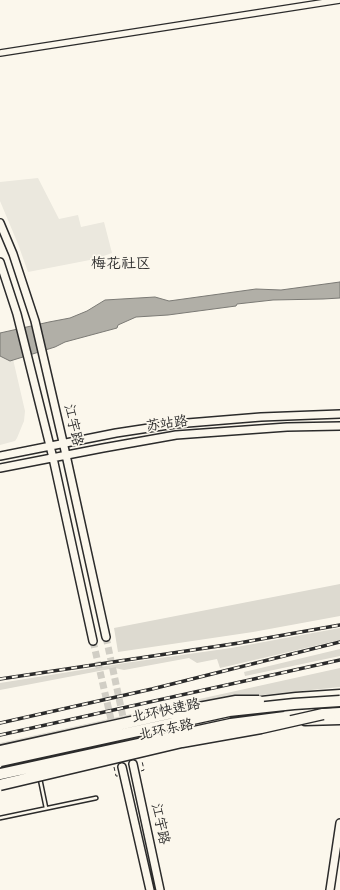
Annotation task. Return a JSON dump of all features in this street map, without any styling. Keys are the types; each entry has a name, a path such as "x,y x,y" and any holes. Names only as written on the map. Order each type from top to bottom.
{"highway":[{"path":"0,753 153,717 236,701 323,701"},
{"name":"北环快速路","path":"0,761 229,711 323,701 340,701"},
{"name":"北环快速路","path":"0,774 231,724 267,718 340,713"},
{"path":"0,785 182,742 261,728 323,714"}],"main road":[{"name":"江宇路","path":"0,223 13,254 35,321 106,637"},
{"name":"江宇路","path":"0,262 20,324 53,458 93,641"},
{"name":"苏站路","path":"0,456 116,433 175,424 260,417 340,414"},
{"name":"苏站路","path":"0,468 176,435 279,428 340,426"},
{"path":"340,694 340,705"},
{"name":"北环东路","path":"0,753 228,705 296,697 340,694"},
{"name":"北环东路","path":"0,781 175,741 233,730 274,724 340,720"},
{"name":"江宇路","path":"133,764 160,890"},
{"name":"江宇路","path":"122,767 150,890"},
{"path":"330,890 340,823"}],"street":[{"path":"0,53 340,0"}],"lane":[{"path":"38,773 46,808"},
{"path":"0,818 96,798"}],"path":[{"path":"140,754 144,770"},
{"path":"112,761 116,776"}],"shaded area":[{"path":"38,178 59,219 78,215 81,227 104,222 112,253 95,259 28,272 0,201 0,182"},
{"path":"340,282 340,298 273,300 168,315 136,317 118,325 117,328 65,342 55,347 10,361 0,356 0,333 70,318 87,311 105,300 155,297 169,301 256,289 281,290"},
{"path":"0,356 10,360 13,359 25,411 24,421 15,441 0,445"},
{"path":"340,584 340,616 253,632 118,652 114,628"},
{"path":"340,628 340,640 220,668 217,659 197,663 189,658 124,670 115,668 0,690 0,683 231,648"},
{"path":"340,649 340,656 245,676 244,672"},
{"path":"340,668 340,687 243,697 0,750 0,743"}],"tunnel":[{"path":"106,637 133,764"},
{"path":"93,641 122,767"}],"railway":[{"path":"0,679 239,643 340,625"},
{"path":"0,723 152,689 340,642"},
{"path":"0,735 340,660"}],"district":[{"name":"梅花社区","path":"121,264"}]}
